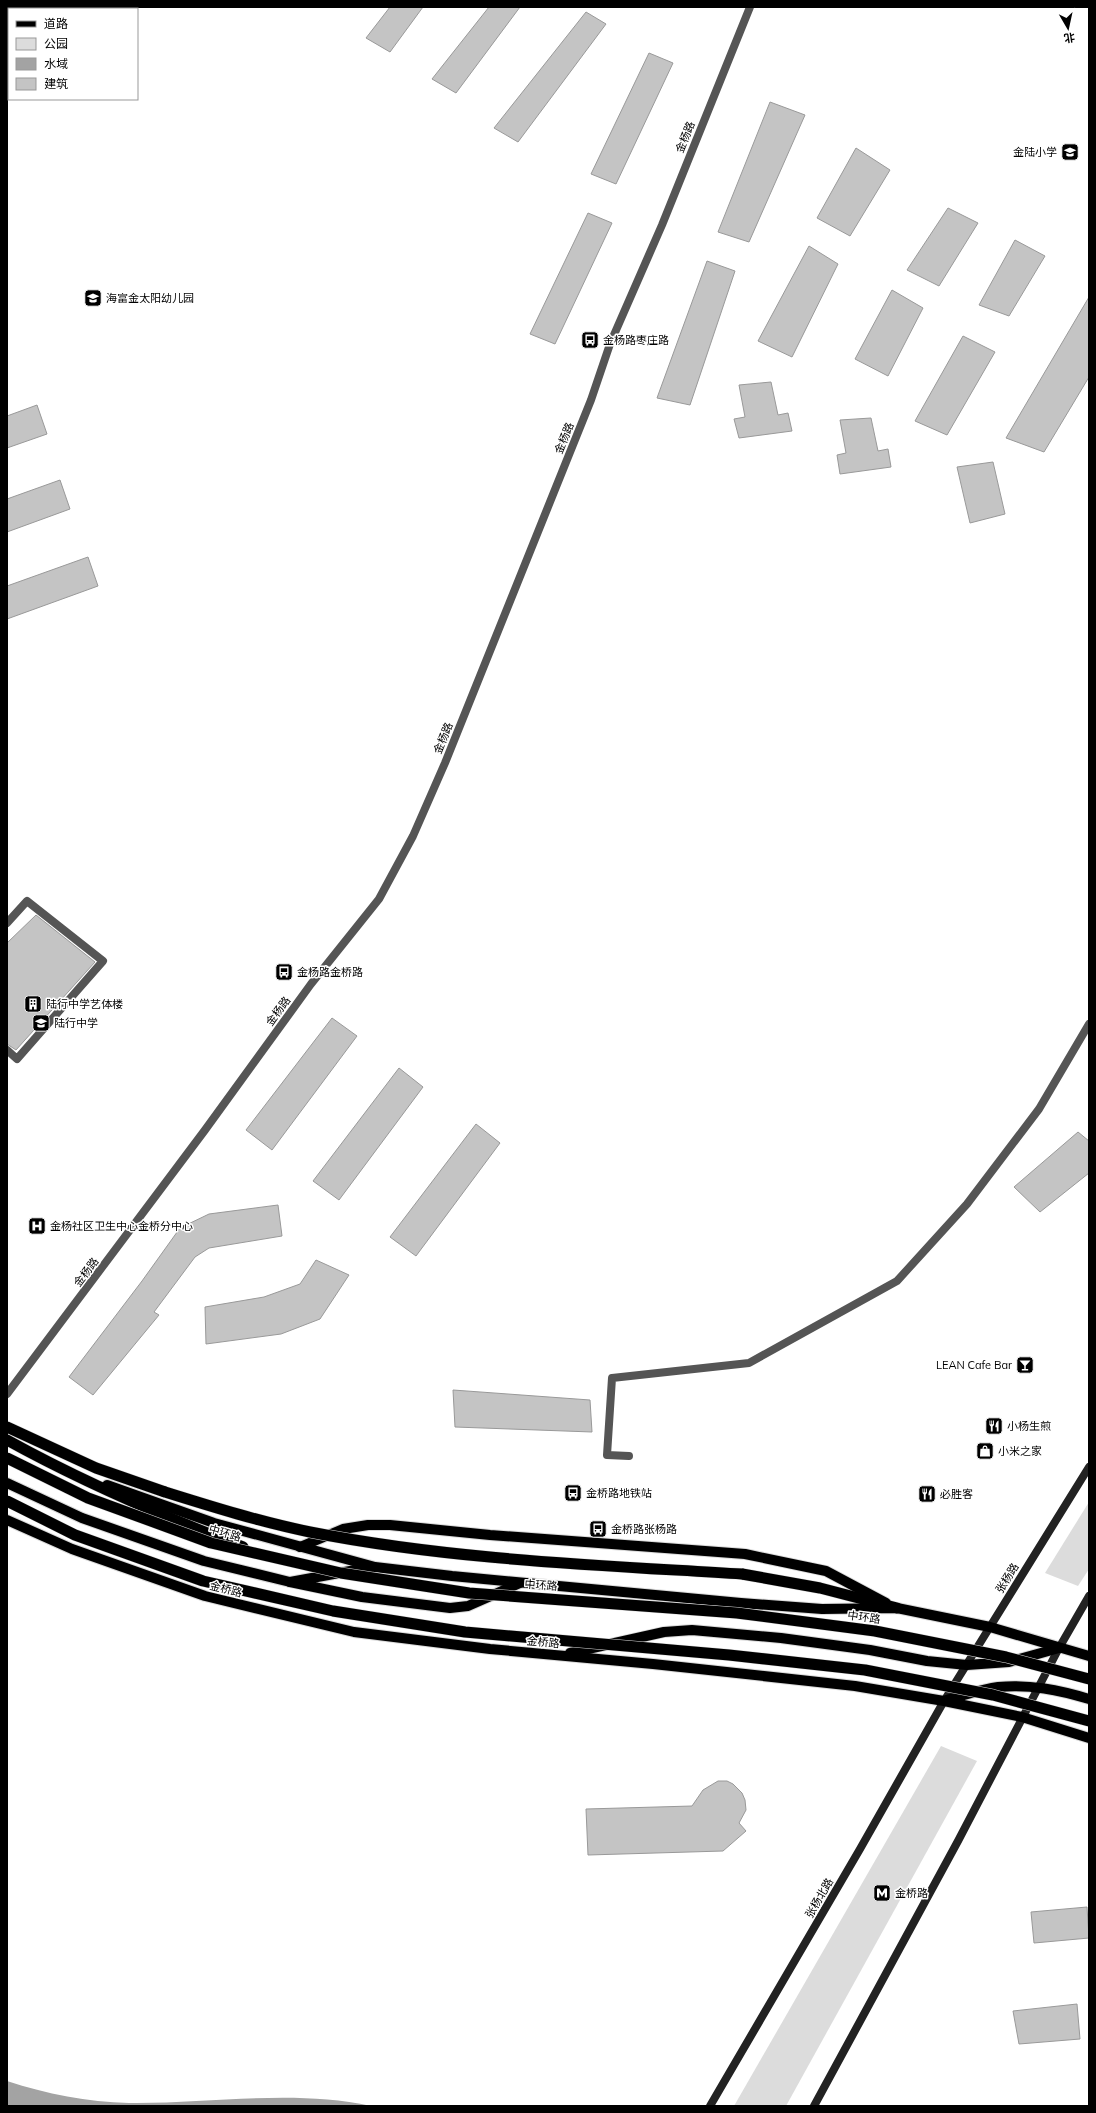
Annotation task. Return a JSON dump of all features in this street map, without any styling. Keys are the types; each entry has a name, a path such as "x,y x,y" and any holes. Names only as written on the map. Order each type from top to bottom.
{"highway":[{"path":"7,1427 96,1468 165,1492 309,1532 386,1545 471,1555 742,1574 820,1588 897,1608"},
{"path":"7,1440 52,1465 158,1514 275,1559"},
{"name":"中环路","path":"7,1458 88,1498 211,1543 341,1573 469,1593 737,1613 875,1631 1006,1657 1089,1679"},
{"path":"7,1501 75,1535 203,1581 333,1611 465,1632 729,1655 865,1670 993,1695 1089,1721"}],"main road":[{"path":"7,1440 95,1481 214,1523 376,1567 521,1583 763,1605 822,1609 897,1608 990,1627 1089,1656"},
{"name":"张杨路","path":"944,1701 1089,1467"},
{"path":"7,1483 82,1518 204,1561 290,1582 362,1597 450,1608 468,1606 521,1583"},
{"name":"金桥路","path":"7,1520 72,1549 205,1596 354,1632 490,1649 855,1686 944,1701 1022,1717 1089,1738"},
{"path":"300,1547 343,1529 368,1525 390,1525 490,1535 745,1554 826,1571 897,1608"},
{"path":"290,1582 376,1567"},
{"path":"814,2106 958,1841 1038,1686 1089,1596"},
{"path":"560,1655 664,1632 692,1630 781,1638 870,1650 928,1661 967,1665 1009,1662 1059,1648"},
{"path":"944,1701 997,1687 1038,1686 1089,1700"},
{"name":"张杨北路","path":"710,2106 856,1856 944,1701"}],"street":[{"name":"金杨路","path":"7,1394 205,1130 311,984 379,899 413,836 445,763 585,415 610,344 662,225 750,7"},
{"path":"7,923 27,901 103,961 17,1059 7,1050"},
{"path":"629,1456 607,1455 612,1378 749,1363 897,1281 967,1204 1034,1116 1089,1024"}],"green space":[{"path":"1089,1502 1089,1569 1078,1586 1045,1573"},
{"path":"941,1746 977,1761 786,2106 734,2106"}],"water":[{"path":"7,2081 37,2090 98,2101 159,2103 250,2098 311,2098 371,2106 7,2106"}],"building":[{"path":"390,7 423,7 390,52 366,38"},
{"path":"489,7 520,7 456,93 432,79"},
{"path":"586,12 606,24 518,142 494,128"},
{"path":"649,53 673,63 616,184 591,174"},
{"path":"770,102 805,115 749,242 718,232"},
{"path":"856,148 890,170 850,236 817,218"},
{"path":"948,208 978,223 939,286 907,270"},
{"path":"588,213 612,223 555,344 530,334"},
{"path":"1015,240 1045,256 1009,316 979,305"},
{"path":"809,246 838,264 792,357 758,341"},
{"path":"707,261 735,271 690,405 657,398"},
{"path":"892,290 923,308 888,376 855,359"},
{"path":"1089,297 1089,377 1044,452 1006,438"},
{"path":"963,336 995,352 947,435 915,421"},
{"path":"771,382 778,415 788,413 792,431 739,438 734,419 745,417 739,385"},
{"path":"37,405 47,434 7,448 7,416"},
{"path":"871,418 878,451 888,449 891,467 840,474 837,455 846,453 840,420"},
{"path":"993,462 1005,514 970,523 957,467"},
{"path":"60,480 70,509 7,532 7,499"},
{"path":"88,557 98,586 7,619 7,586"},
{"name":"陆行中学艺体楼","path":"36,915 95,962 16,1050 7,1044 7,943"},
{"path":"332,1018 357,1036 272,1150 246,1130"},
{"path":"399,1068 423,1087 339,1200 313,1181"},
{"path":"476,1124 500,1143 416,1256 390,1237"},
{"path":"1078,1132 1089,1141 1089,1173 1040,1212 1014,1187"},
{"path":"278,1205 282,1236 209,1248 195,1257 154,1312 159,1315 93,1395 69,1377 180,1228 209,1214"},
{"path":"316,1260 349,1275 320,1319 281,1334 206,1344 205,1307 264,1297 300,1284"},
{"path":"453,1390 590,1400 592,1432 455,1427"},
{"path":"718,1781 727,1781 733,1784 742,1793 745,1800 746,1810 739,1823 746,1831 723,1851 588,1855 586,1809 692,1806 703,1790"},
{"path":"1087,1907 1089,1938 1034,1943 1031,1912"},
{"path":"1077,2004 1080,2039 1019,2044 1013,2011"}],"place":[{"name":"金陆小学","path":"1070,152"},
{"name":"海富金太阳幼儿园","path":"93,298"},
{"name":"金杨路枣庄路","path":"590,340"},
{"name":"金杨路金桥路","path":"284,972"},
{"name":"陆行中学艺体楼","path":"33,1004"},
{"name":"陆行中学","path":"41,1023"},
{"name":"金杨社区卫生中心金桥分中心","path":"37,1226"},
{"name":"LEAN Cafe Bar","path":"1025,1365"},
{"name":"小杨生煎","path":"994,1426"},
{"name":"小米之家","path":"985,1451"},
{"name":"金桥路地铁站","path":"573,1493"},
{"name":"必胜客","path":"927,1494"},
{"name":"金桥路张杨路","path":"598,1529"},
{"name":"金桥路","path":"882,1893"}]}
